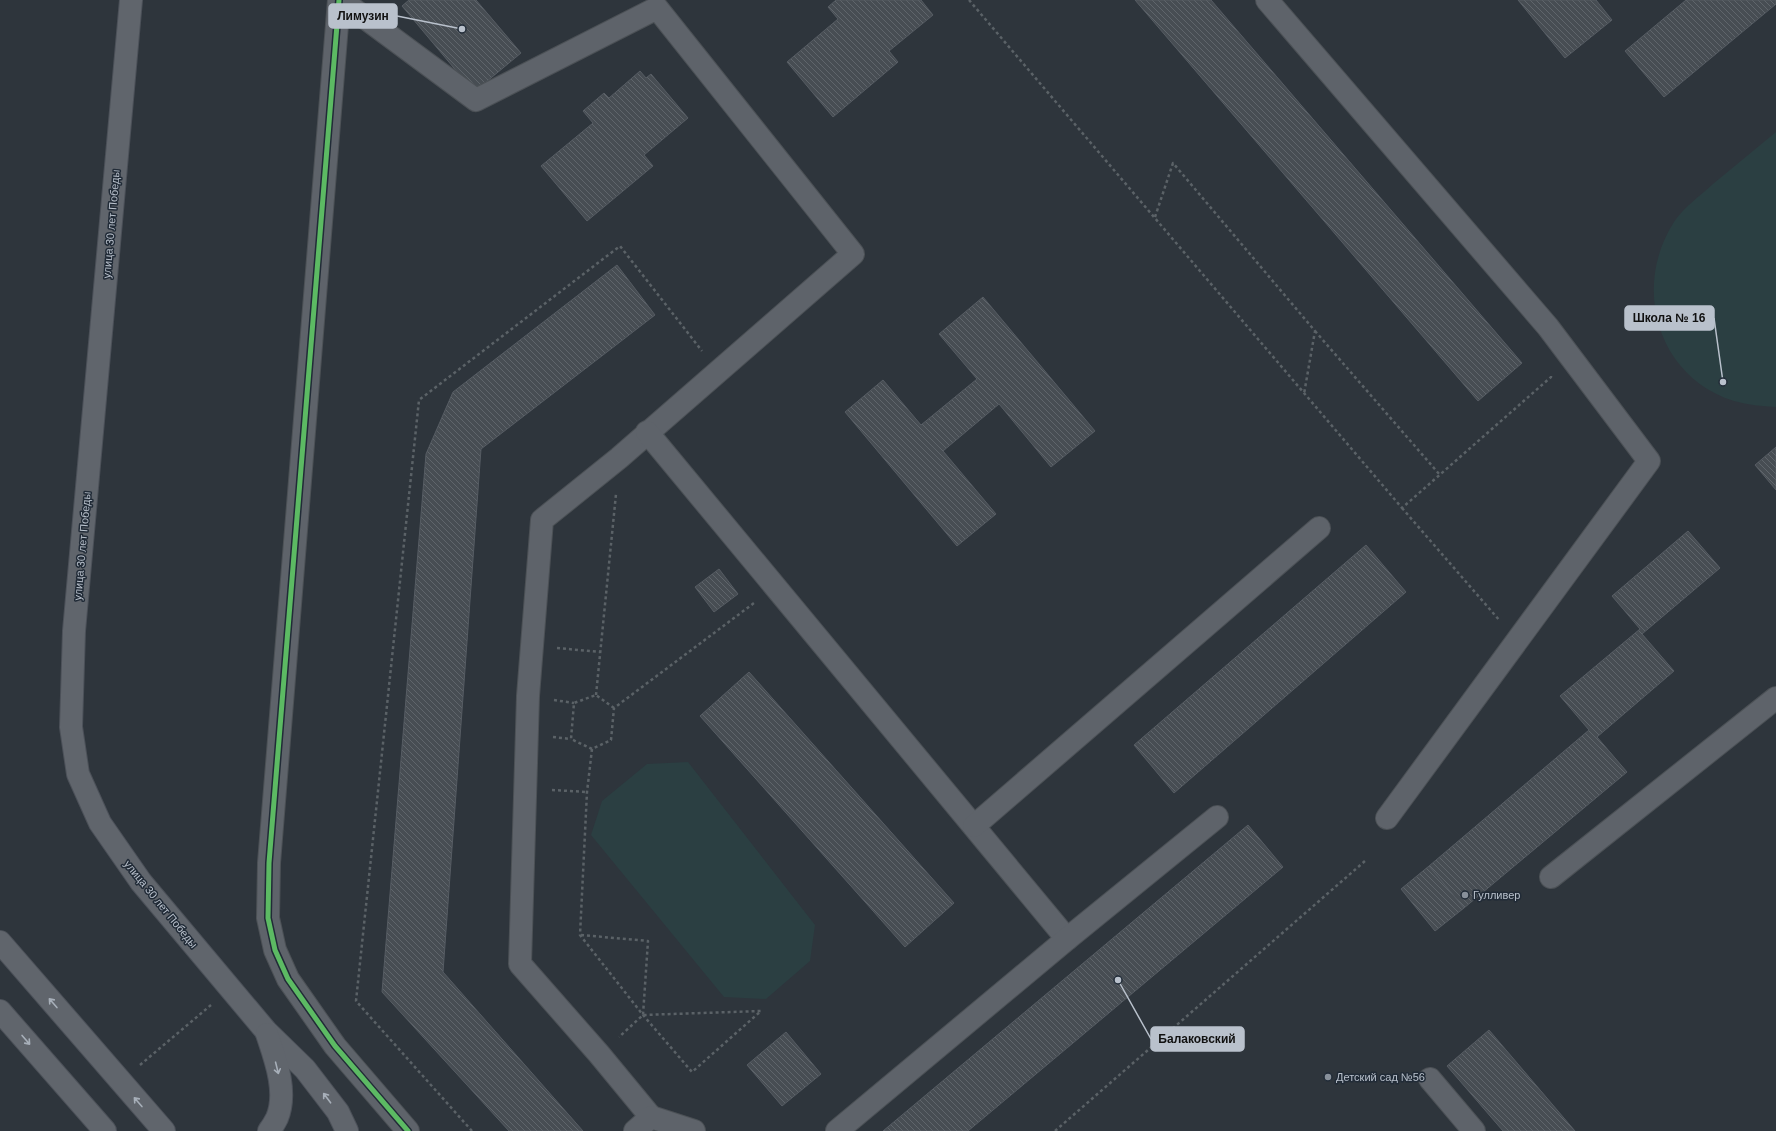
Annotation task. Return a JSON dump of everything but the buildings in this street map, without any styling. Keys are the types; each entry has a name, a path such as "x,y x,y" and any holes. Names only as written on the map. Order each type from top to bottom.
{"main road":[{"name":"улица 30 лет Победы","path":"131,0 74,631 71,727 78,774 100,823 140,882 266,1031 305,1069 338,1112 346,1131"},
{"path":"0,942 164,1131"},
{"path":"0,1010 105,1131"},
{"path":"266,1031 279,1070 281,1094 278,1117 269,1131"}],"street":[{"path":"340,0 476,100 662,4 853,254 619,458 542,520 532,645 525,788 520,964 599,1054 643,1124 694,1131"},
{"path":"340,0 268,863 268,918 275,950 288,979 335,1046 408,1131"},
{"path":"1267,0 1548,327 1649,461 1387,818"},
{"path":"647,432 1067,939"},
{"path":"974,826 1320,528"},
{"path":"1551,877 1776,698"},
{"path":"837,1131 1067,939 1217,817"},
{"path":"1430,1079 1474,1131"}],"path":[{"path":"969,0 1304,394 1517,640"},
{"path":"1155,218 1173,163 1315,331 1440,475"},
{"path":"472,1131 356,1001 419,400 620,246 717,371"},
{"path":"1304,394 1315,331"},
{"path":"1402,508 1551,377 1550,370"},
{"path":"596,695 619,458"},
{"path":"592,749 611,740 614,708 776,586"},
{"path":"532,645 600,652"},
{"path":"596,695 614,708"},
{"path":"592,749 571,739 574,703 596,695"},
{"path":"592,749 587,792 580,935 643,1015 692,1072 761,1011 643,1015 599,1054"},
{"path":"525,788 587,792"},
{"path":"1055,1131 1365,861"},
{"path":"580,935 648,941 643,1015"},
{"path":"120,1081 230,989"}],"green space":[{"path":"1776,132 1776,407 1734,401 1708,389 1686,372 1670,351 1659,327 1654,301 1655,274 1661,247 1674,222 1682,211 1692,202"},
{"path":"688,762 815,925 810,961 766,999 724,997 591,835 602,801 647,764"}],"cycle path":[{"path":"339,0 269,863 268,918 275,950 288,979 335,1046 408,1131"}],"place":[{"name":"Лимузин","path":"462,29"},
{"name":"Школа № 16","path":"1723,382"},
{"name":"Гулливер","path":"1465,895"},
{"name":"Балаковский","path":"1118,980"},
{"name":"Детский сад №56","path":"1328,1077"}]}
